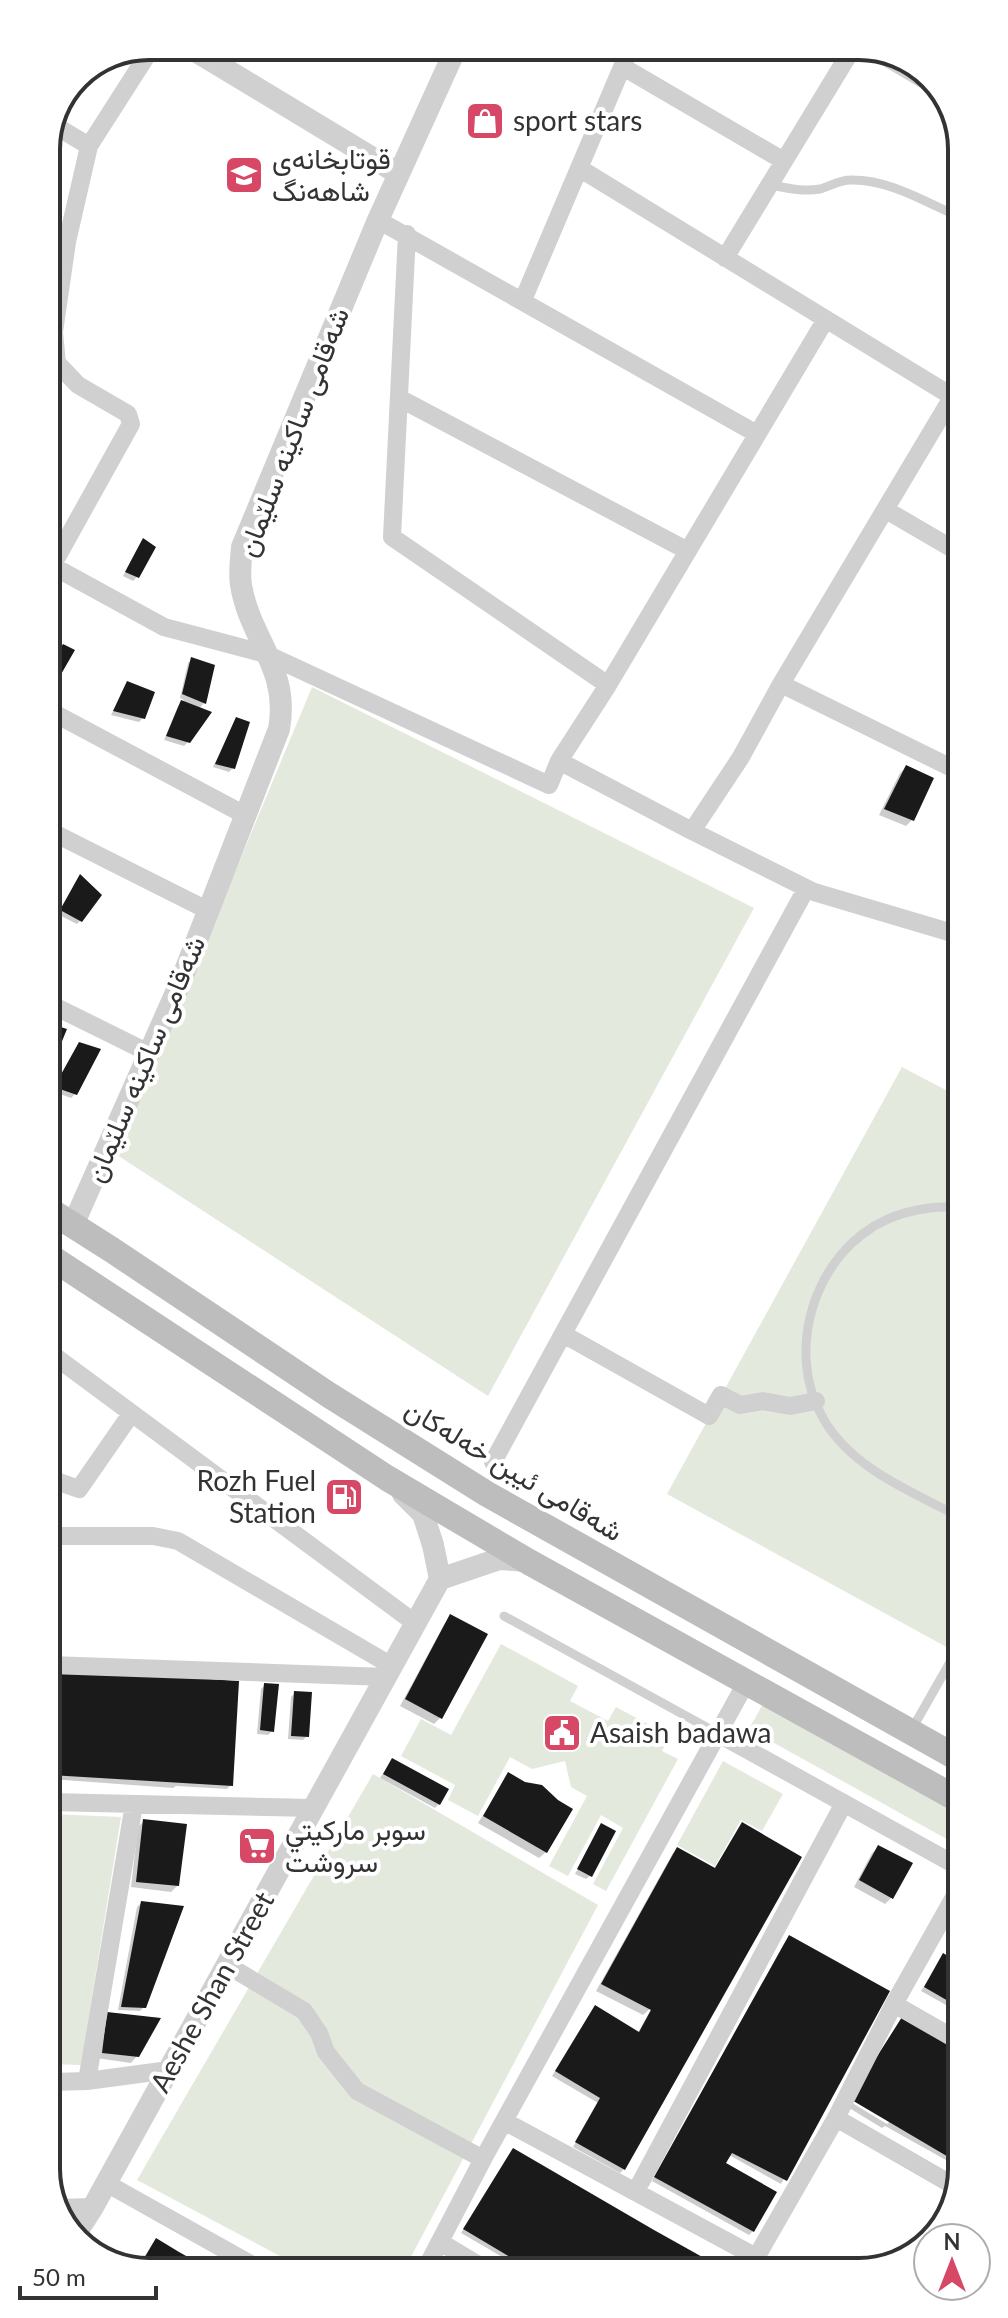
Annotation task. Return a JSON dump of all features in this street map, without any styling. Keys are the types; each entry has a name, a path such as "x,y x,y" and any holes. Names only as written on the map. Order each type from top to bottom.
{"main road":[{"name":"شەقامی ئیبن خەلەکان","path":"60,1217 329,1395 487,1494 948,1753"},
{"path":"60,1263 387,1478 529,1562 948,1794"},
{"path":"304,1425 329,1395"},
{"path":"585,1591 602,1560"}],"street":[{"path":"210,60 399,174"},
{"name":"شەقامی ساکینە سلێمان","path":"73,1225 209,911 279,729 282,714 279,682 241,585 242,547 378,220 451,60"},
{"path":"523,300 626,60"},
{"path":"725,258 845,60"},
{"path":"60,269 89,146 144,61"},
{"path":"623,67 784,161"},
{"path":"62,130 89,146"},
{"path":"579,168 826,319 948,389"},
{"path":"378,220 757,434"},
{"path":"407,234 392,537 608,685"},
{"path":"60,571 164,627 266,654 549,785 559,761 608,685 826,319"},
{"path":"60,366 78,385 128,414 131,424 60,546"},
{"path":"399,398 688,551"},
{"path":"692,831 741,757 781,684 948,405"},
{"path":"886,510 948,546"},
{"path":"781,684 948,766"},
{"path":"60,716 245,815"},
{"path":"559,761 806,889 948,932"},
{"path":"60,836 209,911"},
{"path":"493,1462 806,889"},
{"path":"60,1009 149,1053"},
{"path":"563,1334 709,1416 721,1395 740,1405 763,1401 790,1406 816,1401"},
{"path":"60,1360 415,1623"},
{"path":"60,1482 79,1489 131,1414"},
{"path":"387,1478 423,1514 440,1579 499,1559 529,1562"},
{"path":"60,1536 153,1536 178,1541 389,1671"},
{"name":"Aeshe Shan Street","path":"81,2226 440,1579"},
{"path":"60,1665 389,1671"},
{"path":"431,2258 747,1681"},
{"path":"717,1733 948,1861"},
{"path":"60,1802 313,1808"},
{"path":"636,2191 844,1803"},
{"path":"87,2081 134,1804"},
{"path":"755,2258 836,2118 894,2004 948,1908"},
{"path":"227,1965 304,2011 319,2033 326,2052 357,2091 483,2159"},
{"path":"894,2004 948,2035"},
{"path":"60,2082 169,2070"},
{"path":"836,2118 947,2182"},
{"path":"504,2121 636,2191 746,2258"},
{"path":"106,2183 240,2258"},
{"path":"69,2208 93,2207"},
{"path":"440,2242 467,2258"}],"lane":[{"path":"770,185 802,190 818,189 846,180 866,181 895,188 948,212"},
{"path":"948,1207 933,1206 888,1219 849,1246 821,1283 806,1328 807,1375 823,1419 853,1456 893,1482 948,1511"},
{"path":"504,1616 717,1733"},
{"path":"910,1732 948,1666"}],"shaded area":[{"path":"312,687 754,908 488,1396 117,1155"},
{"path":"902,1067 948,1091 948,1648 667,1494"},
{"path":"501,1644 578,1686 570,1701 608,1721 616,1707 670,1736 662,1751 678,1759 606,1891 593,1884 623,1828 601,1815 568,1876 549,1866 587,1796 571,1787 565,1761 532,1769 510,1757 478,1816 448,1800 455,1785 401,1756 421,1719 451,1735"},
{"path":"764,1702 948,1804 948,1840 749,1729"},
{"path":"723,1761 783,1794 762,1831 741,1820 715,1866 677,1845"},
{"path":"373,1774 598,1905 410,2258 284,2258 137,2180"},
{"path":"60,1814 121,1817 81,2065 60,2064"}],"building":[{"path":"143,538 156,547 139,578 125,572"},
{"path":"63,644 75,650 60,676 60,649"},
{"path":"191,657 215,665 206,704 182,694"},
{"path":"127,681 155,692 145,719 113,711"},
{"path":"181,700 212,712 190,743 166,736"},
{"path":"236,717 250,722 235,769 215,764"},
{"path":"906,765 934,778 914,821 884,809"},
{"path":"80,874 102,895 82,922 60,910"},
{"path":"60,1027 67,1029 60,1046"},
{"path":"79,1042 101,1049 77,1095 60,1089 60,1076"},
{"path":"450,1614 488,1634 442,1719 405,1699"},
{"path":"60,1669 239,1681 233,1786 60,1776"},
{"path":"264,1683 279,1684 274,1732 260,1730"},
{"path":"294,1691 312,1692 309,1737 291,1736"},
{"path":"392,1758 449,1789 440,1805 383,1774"},
{"path":"508,1772 525,1782 542,1785 573,1809 547,1853 483,1816"},
{"path":"143,1819 187,1824 179,1886 136,1882"},
{"path":"742,1822 802,1857 625,2170 575,2142 600,2098 555,2071 595,2005 639,2032 651,2010 601,1984 677,1847 715,1868"},
{"path":"601,1823 616,1831 592,1877 577,1869"},
{"path":"878,1845 913,1863 893,1899 859,1880"},
{"path":"141,1901 184,1906 146,2008 121,2007"},
{"path":"789,1935 890,1991 787,2181 732,2153 726,2163 777,2192 754,2232 654,2177"},
{"path":"943,1953 948,1956 948,2001 924,1987"},
{"path":"107,2012 161,2018 139,2057 102,2053"},
{"path":"902,2017 948,2045 948,2157 850,2099"},
{"path":"513,2148 704,2258 512,2258 463,2229"},
{"path":"156,2238 190,2258 144,2258"}],"place":[{"name":"sport stars","path":"485,121"},
{"name":"قوتابخانەى شاهەنگ","path":"244,175"},
{"name":"Rozh Fuel Station","path":"344,1497"},
{"name":"Asaish badawa","path":"562,1733"},
{"name":"سوبر ماركيتي سروشت","path":"257,1846"}]}
